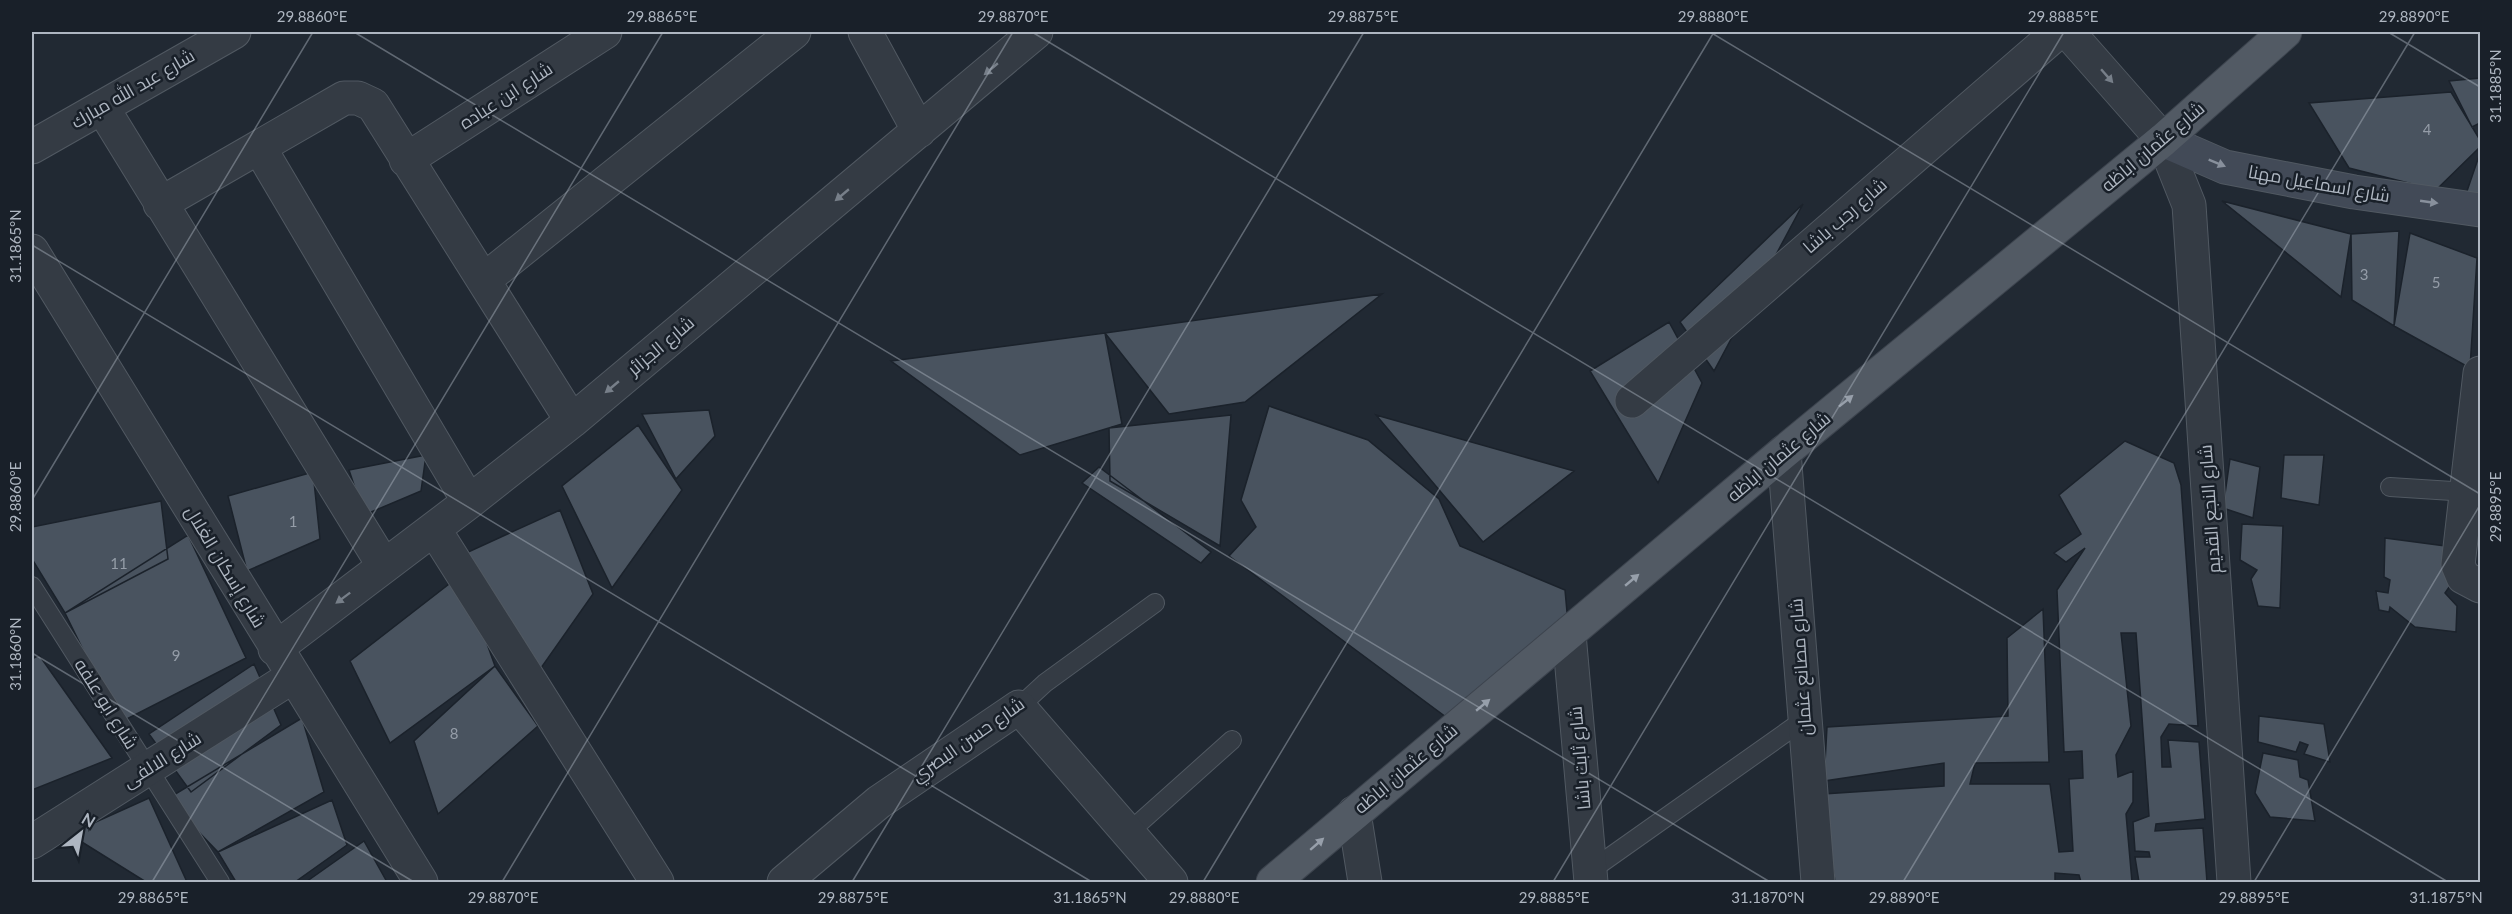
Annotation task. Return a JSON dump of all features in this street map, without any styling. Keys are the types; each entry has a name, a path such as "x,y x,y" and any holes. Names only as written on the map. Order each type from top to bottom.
{"main road":[{"name":"شارع عثمان اباظه","path":"1273,882 1784,452 2163,141 2285,32"},
{"name":"شارع اسماعيل مهنا","path":"2163,141 2225,167 2354,192 2481,210"}],"street":[{"name":"شارع عبد الله مبارك","path":"32,147 234,32"},
{"name":"شارع ابن عباده","path":"406,160 606,32"},
{"path":"484,280 794,32"},
{"path":"865,32 919,131"},
{"name":"شارع الجزائر","path":"275,649 572,421 1036,32"},
{"name":"شارع رجب باشا","path":"1632,401 2058,32"},
{"name":"شارع النجع القديم","path":"2068,32 2163,141 2189,205 2235,882"},
{"path":"160,204 344,98 358,98 373,105 572,421"},
{"path":"102,107 384,567"},
{"path":"259,147 469,502"},
{"name":"شارع إسكان الغلال","path":"37,272 421,882"},
{"path":"2481,373 2479,405 2458,565 2463,577 2481,586"},
{"name":"شارع مصانع عثمان","path":"1784,452 1818,882"},
{"path":"434,529 657,882"},
{"name":"شارع ثابت باشا","path":"1569,633 1590,877"},
{"name":"شارع الالفى","path":"32,842 292,677"},
{"path":"1019,707 1171,882"},
{"name":"شارع حسن البصري","path":"784,882 879,802 1019,707"},
{"path":"1354,813 1365,882"}],"lane":[{"path":"2390,487 2468,492"},
{"name":"شارع ابو علفه","path":"32,586 219,882"},
{"name":"شارع حسن البصري","path":"1019,707 1045,683 1155,603"},
{"path":"1590,877 1805,719"},
{"path":"1128,833 1232,740"}],"building":[{"path":"2480,78 2480,123 2472,127 2449,81"},
{"path":"2451,92 2480,140 2480,147 2436,190 2349,168 2309,103"},
{"path":"2480,153 2480,194 2466,194"},
{"path":"2222,201 2351,234 2341,297"},
{"path":"1803,204 1714,371 1680,322"},
{"path":"2399,231 2394,326 2352,300 2351,234"},
{"path":"2410,233 2477,258 2470,368 2394,326"},
{"path":"1382,294 1245,402 1169,414 1105,333"},
{"path":"1669,322 1702,383 1658,483 1590,371"},
{"path":"1105,333 1122,424 1020,455 891,361"},
{"path":"1269,406 1368,440 1439,499 1460,546 1565,590 1569,634 1446,717 1229,556 1256,527 1241,500"},
{"path":"709,410 715,436 676,479 642,414"},
{"path":"1231,415 1220,546 1110,481 1109,428"},
{"path":"1376,415 1574,471 1483,542"},
{"path":"638,425 682,490 612,588 562,486"},
{"path":"2125,441 2174,463 2181,485 2198,726 2169,724 2161,737 2162,767 2171,767 2168,740 2199,742 2205,819 2156,824 2155,831 2203,828 2207,882 2139,882 2135,857 2150,857 2149,852 2135,851 2133,822 2149,816 2136,633 2121,633 2131,726 2116,755 2118,777 2133,771 2133,802 2126,814 2132,882 2081,882 2079,875 2055,873 2055,882 1835,882 1823,794 1944,786 1944,763 1824,781 1827,727 2008,716 2007,638 2043,609 2049,762 1975,763 1970,784 2050,784 2059,852 2073,851 2069,779 2083,778 2082,751 2064,752 2057,590 2085,548 2066,562 2054,553 2081,534 2059,495"},
{"path":"426,455 421,491 364,515 349,470"},
{"path":"2284,455 2324,455 2319,505 2281,498"},
{"path":"2230,459 2260,467 2253,518 2223,508"},
{"path":"1099,467 1211,552 1201,563 1082,483"},
{"path":"313,472 320,539 247,571 228,496"},
{"path":"161,501 168,559 65,613 32,559 32,527"},
{"path":"560,510 593,594 541,668 466,553"},
{"path":"2242,524 2283,526 2280,608 2258,606 2251,579 2257,570 2240,560"},
{"path":"188,535 246,658 119,723 65,613"},
{"path":"2385,538 2453,547 2457,576 2445,593 2457,606 2456,632 2415,627 2390,607 2389,612 2379,610 2376,591 2388,593 2390,580 2384,577"},
{"path":"462,574 495,666 390,743 350,661"},
{"path":"39,655 112,758 32,790 32,659"},
{"path":"254,664 281,725 191,792 149,734"},
{"path":"495,666 538,726 438,814 414,741"},
{"path":"2259,716 2324,724 2330,762 2304,754 2308,745 2300,742 2296,752 2258,742"},
{"path":"302,718 324,792 218,852 167,799"},
{"path":"2263,753 2298,760 2300,777 2308,780 2315,821 2270,817 2255,793"},
{"path":"149,798 187,882 146,882 69,834"},
{"path":"332,800 347,845 295,882 236,882 218,852"},
{"path":"364,841 387,882 306,882"}]}
